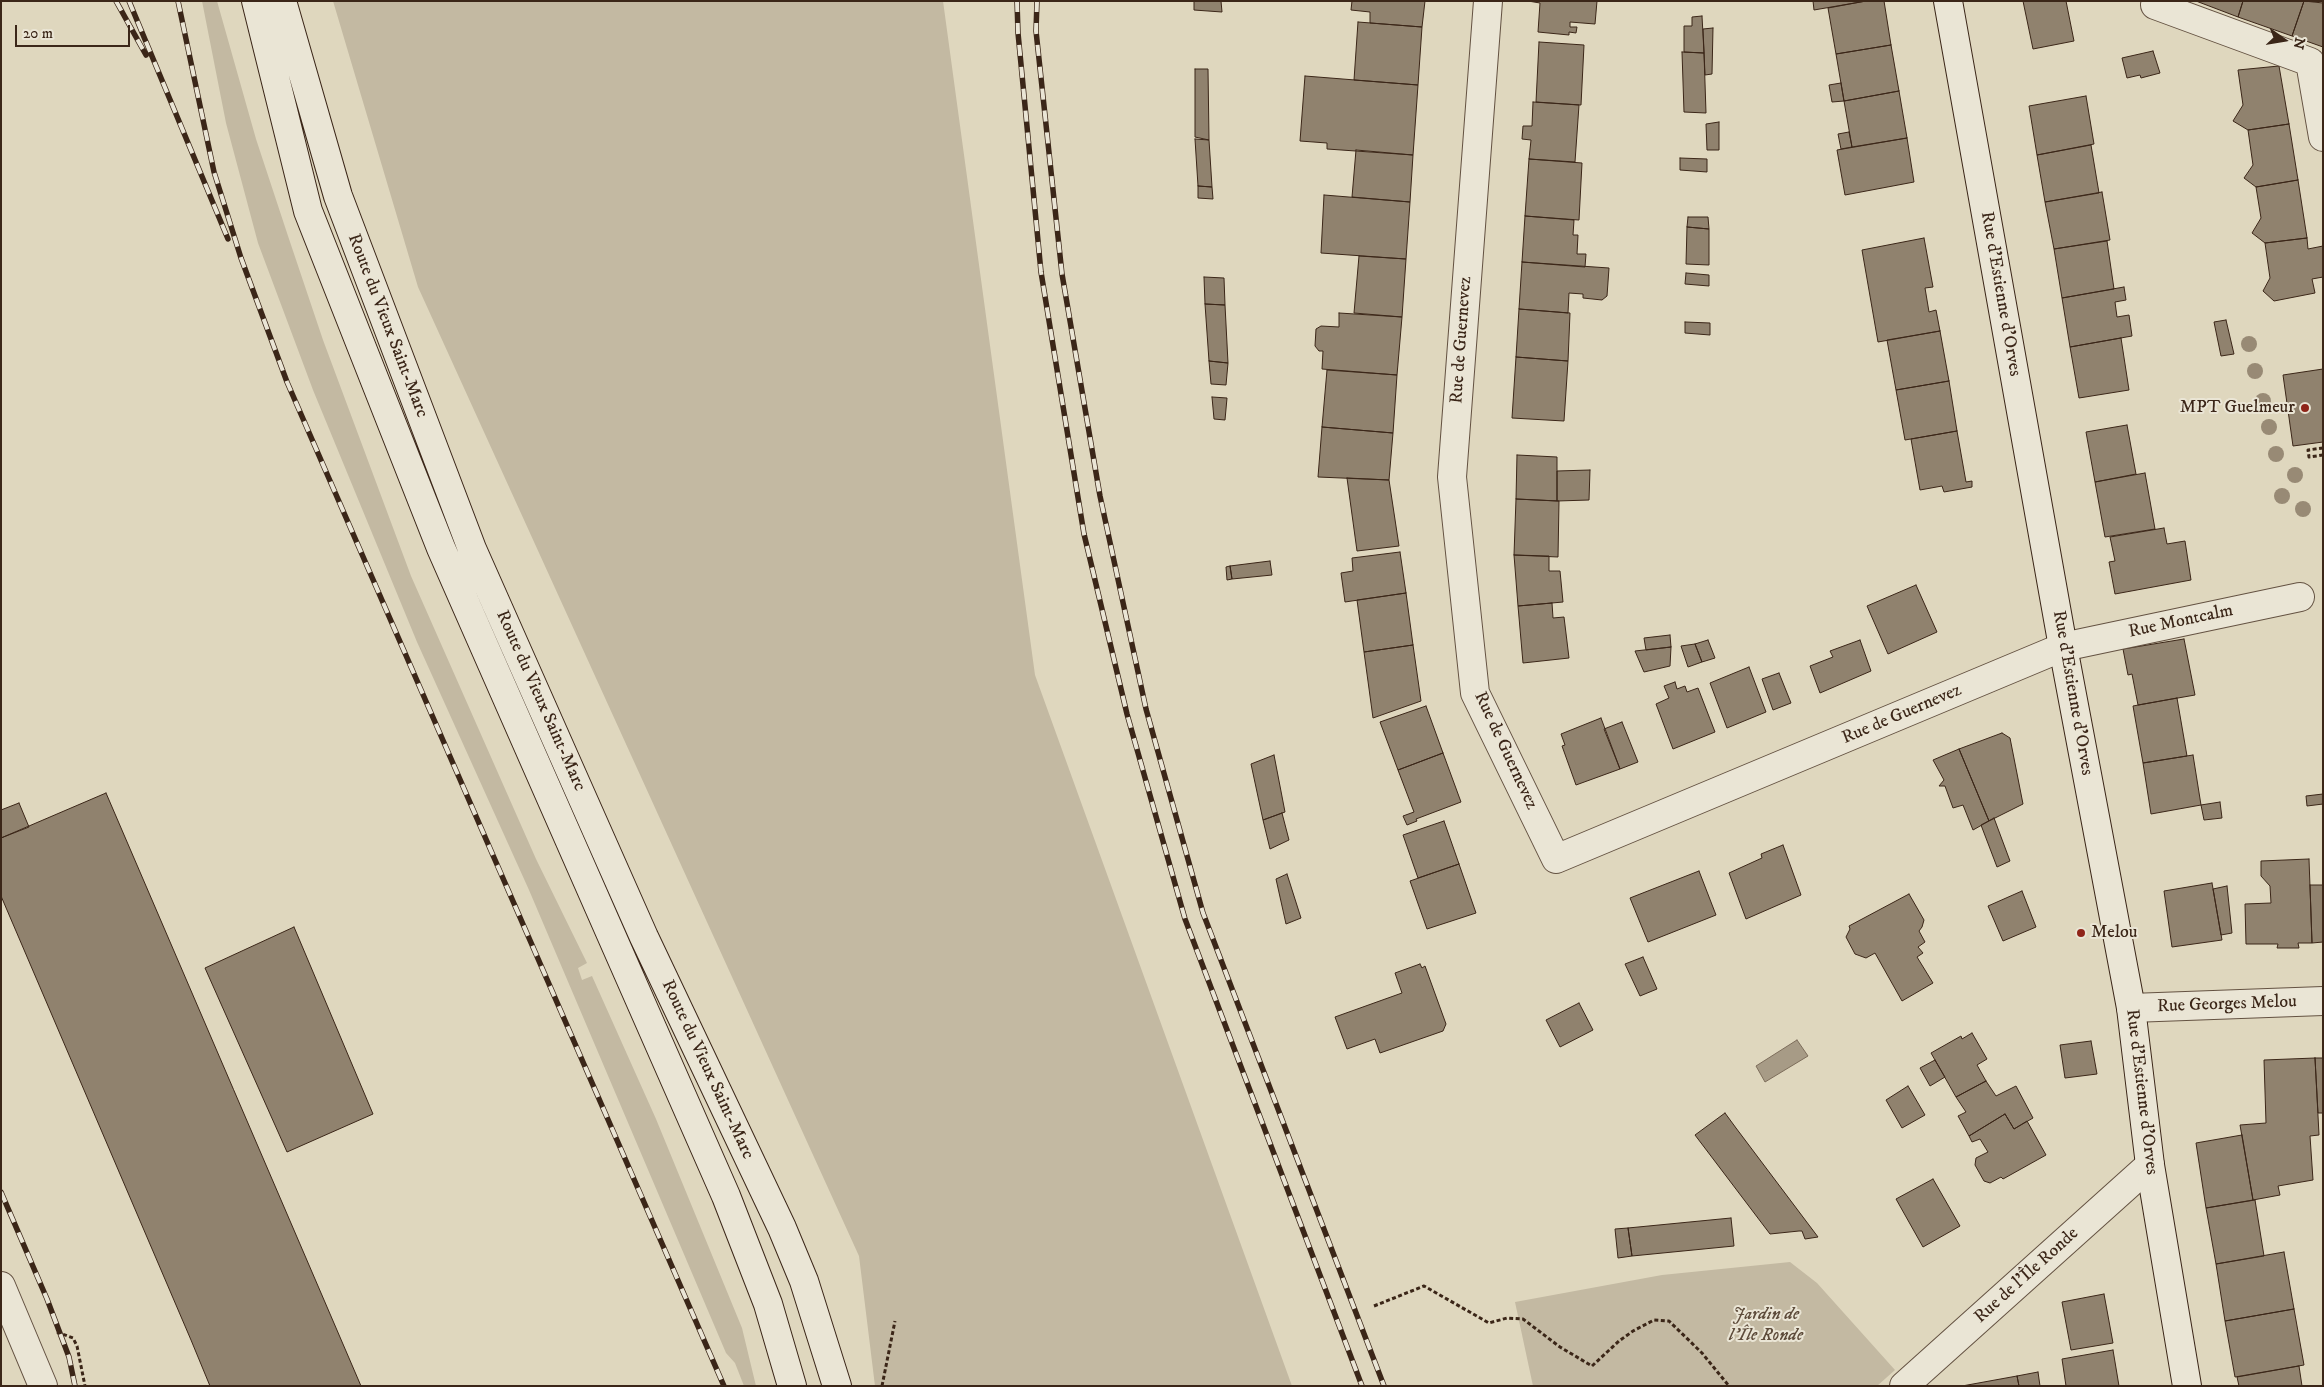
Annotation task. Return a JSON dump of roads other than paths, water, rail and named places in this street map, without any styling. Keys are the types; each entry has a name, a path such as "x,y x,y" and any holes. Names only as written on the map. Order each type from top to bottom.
{"street":[{"name":"Route du Vieux Saint-Marc","path":"256,1 312,220 441,548 703,1140 768,1304 792,1386"},
{"name":"Route du Vieux Saint-Marc","path":"282,1 338,196 472,549 644,937 782,1228 804,1282 837,1386"},
{"name":"Rue de Guernevez","path":"1488,1 1452,477 1475,693 1556,859 2063,647"},
{"name":"Rue d'Estienne d'Orves","path":"1948,1 2063,647 2131,1008 2150,1165 2187,1386"},
{"path":"2156,1 2155,5 2310,62 2323,137"},
{"name":"Rue Montcalm","path":"2063,647 2300,597"},
{"name":"Rue Georges Melou","path":"2131,1008 2323,1001"},
{"name":"Rue de l'Île Ronde","path":"1904,1386 2150,1165"},
{"path":"3,1294 43,1386"}],"railway":[{"path":"116,1 146,55"},
{"path":"129,1 228,239"},
{"path":"178,1 214,172 241,258 287,382 724,1386"},
{"path":"1017,1 1018,33 1041,272 1084,534 1127,714 1185,919 1362,1386"},
{"path":"1037,1 1036,31 1062,274 1100,496 1146,709 1203,913 1384,1386"},
{"path":"1,1192 47,1299 69,1357 75,1386"}],"place":[{"name":"MPT Guelmeur","path":"2305,408"},
{"name":"Melou","path":"2081,933"}],"park label":[{"name":"Jardin de l'Île Ronde","path":"1766,1325"}]}
